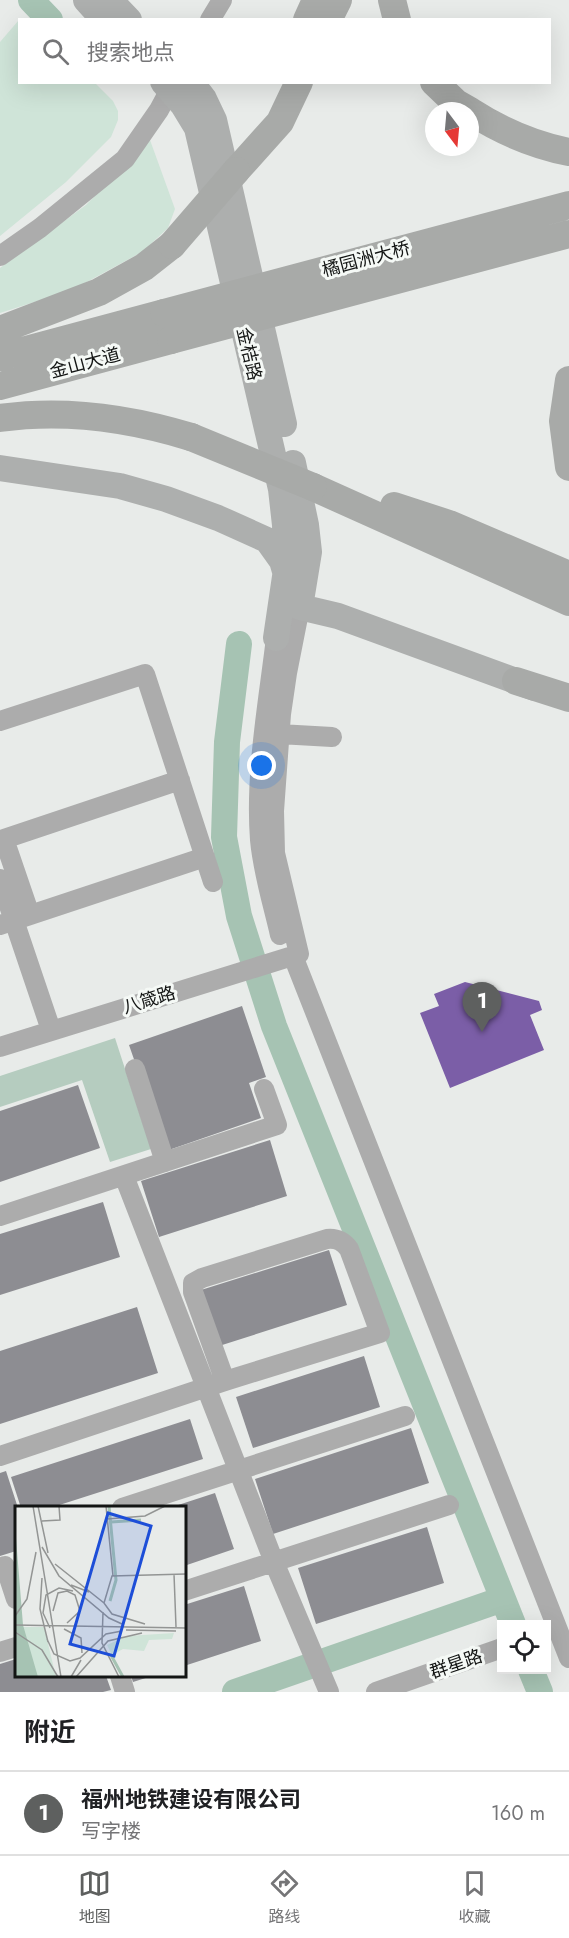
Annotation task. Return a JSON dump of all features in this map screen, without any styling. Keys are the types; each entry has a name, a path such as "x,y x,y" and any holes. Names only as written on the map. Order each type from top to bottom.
{"highway":[{"path":"308,18 316,0"},
{"path":"329,18 338,0"},
{"path":"236,171 259,128 278,84"},
{"path":"0,330 99,292 144,267 172,245 280,122 298,84"},
{"path":"436,84 455,102"},
{"path":"479,117 519,138 548,148 569,152"},
{"name":"橘园洲大桥","path":"167,326 569,205"},
{"name":"橘园洲大桥","path":"167,326 569,234"},
{"name":"金山大道","path":"32,363 167,326"},
{"path":"0,355 32,363"},
{"path":"0,387 32,363"},
{"path":"569,381 563,421 569,467"},
{"path":"0,418 63,415 111,418 190,437 314,487 569,603"},
{"path":"314,487 379,501 449,524 569,575"},
{"path":"516,681 569,699"}],"main road":[{"path":"86,0 102,18"},
{"path":"110,0 127,18"},
{"path":"175,84 204,99 214,120 305,516 309,552 300,607"},
{"name":"金桔路","path":"175,84 183,105 197,128 280,489 286,570 276,638"},
{"path":"0,468 120,486 194,508 267,540 282,561 293,599 300,607 339,616 516,681"}],"street":[{"path":"211,18 222,0"},
{"path":"0,256 40,228 125,159 175,84"},
{"path":"286,957 274,844 274,812 279,734 287,673 300,607"},
{"path":"276,638 262,766 260,816 267,883 286,957 552,1629 569,1658"},
{"path":"0,722 145,674 213,882"},
{"path":"279,734 332,737"},
{"path":"14,920 4,839 180,780"},
{"path":"14,920 205,857"},
{"path":"0,879 51,1030"},
{"name":"八箴路","path":"0,1047 286,957"},
{"path":"135,1069 165,1162"},
{"path":"0,1216 277,1125 264,1089"},
{"path":"124,1176 216,1384"},
{"path":"0,1456 216,1384 380,1332 349,1249 342,1241 327,1239 202,1278 193,1283 193,1292 216,1384 238,1470 327,1688"},
{"path":"128,1506 405,1416"},
{"path":"186,1590 449,1505"},
{"path":"4,1566 15,1596"},
{"path":"0,1652 15,1647"},
{"name":"群星路","path":"376,1692 497,1649"},
{"path":"120,1677 125,1692"}],"green space":[{"path":"18,21 18,84 96,84 113,101 118,111 118,120 111,137 66,182 0,236 0,42"},
{"path":"150,140 175,209 168,228 142,252 72,290 0,313 0,268 86,205"},
{"path":"115,1038 151,1149 110,1162 82,1080 0,1107 0,1076"}],"building: 办公":[{"path":"465,982 539,1001 542,1010 530,1015 544,1050 450,1088 420,1013 439,1006 434,994"}],"building: 工业":[{"path":"242,1006 266,1077 249,1083 261,1118 166,1151 129,1045"},
{"path":"78,1085 100,1148 0,1182 0,1111"},
{"path":"270,1140 287,1196 159,1237 141,1181"},
{"path":"103,1202 120,1257 0,1295 0,1234"},
{"path":"329,1250 347,1305 219,1346 201,1290"},
{"path":"137,1307 158,1373 0,1424 0,1351"},
{"path":"364,1356 380,1407 253,1448 236,1397"},
{"path":"190,1419 203,1459 56,1506 20,1506 11,1477"},
{"path":"411,1428 429,1483 273,1534 255,1479"},
{"path":"6,1471 17,1506 15,1506 15,1551 0,1556 0,1473"},
{"path":"215,1493 234,1549 186,1565 186,1506 175,1506"},
{"path":"427,1527 444,1583 316,1624 298,1568"},
{"path":"244,1586 261,1641 186,1665 186,1604"},
{"path":"15,1659 15,1677 106,1677 111,1690 103,1692 0,1692 0,1664"},
{"path":"131,1677 149,1677 133,1682"}],"waterway":[{"path":"31,0 48,18"},
{"path":"239,644 227,742 224,837 239,916 274,1026 511,1620"},
{"path":"235,1692 503,1599"},
{"path":"533,1674 540,1692"}],"place":[{"name":"福州地铁建设有限公司","path":"482,1032"}]}
